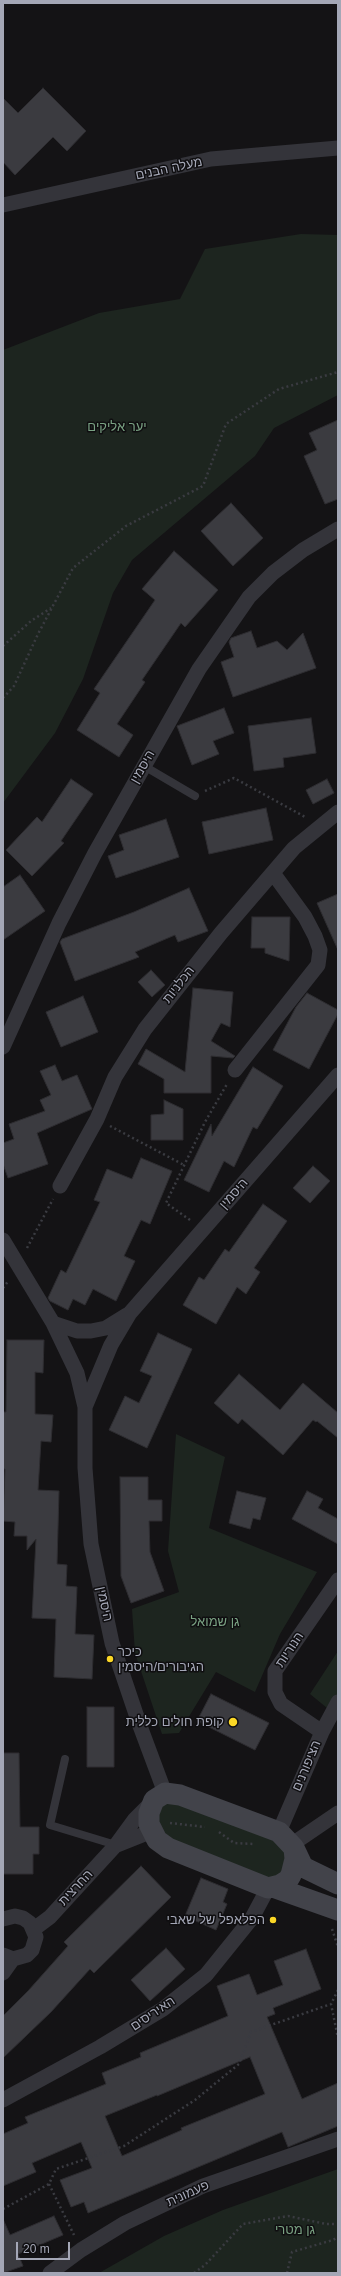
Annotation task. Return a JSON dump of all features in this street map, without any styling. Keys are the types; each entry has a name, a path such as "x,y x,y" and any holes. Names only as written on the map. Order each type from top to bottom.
{"street":[{"name":"מעלה הבנים","path":"3,205 211,159 338,148"},
{"name":"היסמין","path":"3,1047 9,1015 95,852 199,669 249,597 273,573 303,550 338,529"},
{"name":"הכלניות","path":"60,1186 97,1120 115,1077 145,1029 186,975 294,848 338,812"},
{"path":"235,1070 318,965 320,950 316,936 305,917 273,872"},
{"name":"היסמין","path":"85,1407 111,1345 130,1313 338,1075"},
{"name":"היסמין","path":"3,1240 53,1323 77,1373 85,1407 85,1468 91,1544 112,1643 140,1726 160,1796"},
{"name":"היסמין","path":"53,1323 77,1331 91,1331 106,1328 130,1313"},
{"name":"הנוריות","path":"322,1732 281,1704 275,1692 275,1671 338,1580"},
{"name":"הציפורנים","path":"288,1842 322,1732 338,1702"},
{"path":"338,1884 303,1867 288,1842 180,1795 160,1796 149,1813 149,1822 152,1832 168,1848 270,1888 338,1910"},
{"name":"החרצית","path":"34,1929 50,1917 116,1845 145,1807 160,1796"},
{"path":"288,1842 338,1812"},
{"name":"החרצית","path":"116,1845 147,1833 168,1848"},
{"path":"270,1888 288,1880 291,1875 295,1858 288,1842"},
{"name":"האיריסים","path":"3,2100 100,2047 156,2013 206,1975 252,1918 270,1888"},
{"path":"3,1919 16,1916 23,1918 34,1929 35,1943 32,1950 27,1955 8,1957 3,1973"},
{"name":"פעמונית","path":"50,2273 81,2250 125,2223 203,2186 338,2139"}],"lane":[{"path":"144,766 195,796"},
{"path":"65,1759 50,1826 116,1845"}],"path":[{"path":"3,698 14,686 52,606 74,568 126,526 203,486 226,424 279,389 338,372"},
{"path":"3,646 52,606"},
{"path":"195,796 234,778 321,826"},
{"path":"203,1229 166,1203 205,1122 235,1070"},
{"path":"97,1120 184,1165"},
{"path":"18,1266 60,1186"},
{"path":"149,1822 211,1828"},
{"path":"216,1830 234,1842 258,1844"},
{"path":"338,1990 331,2004 338,2038"},
{"path":"3,2209 49,2184 56,2169 124,2146 195,2100 239,2064 251,2032 331,2004"},
{"path":"49,2184 81,2250"},
{"path":"194,2273 205,2265 243,2224 288,2216 326,2224 338,2224"},
{"path":"287,2273 292,2252 333,2240 338,2237"}],"green space":[{"name":"יער אליקים","path":"301,234 338,235 338,395 274,428 255,456 132,560 113,593 83,679 55,733 3,803 3,350 99,313 180,299 205,249"},
{"name":"גן שמואל","path":"176,1434 225,1457 209,1528 317,1572 280,1634 255,1692 216,1672 179,1733 162,1734 135,1653 132,1609 179,1592 168,1551"},
{"path":"338,1651 338,1717 310,1694"},
{"path":"167,1802 177,1804 274,1839 286,1854 282,1873 269,1879 172,1840 160,1828 158,1815 162,1806"},
{"name":"גן מטרי","path":"338,2169 338,2273 99,2273 164,2236 223,2210"}],"building":[{"path":"43,88 86,131 67,151 53,137 15,175 3,162 3,98 18,113"},
{"path":"338,420 338,499 325,504 304,456 317,450 309,433"},
{"path":"231,503 263,538 233,566 201,531"},
{"path":"174,551 218,590 185,627 181,623 142,680 145,682 117,724 133,735 119,757 77,730 100,693 94,689 155,600 142,589"},
{"path":"251,631 257,648 277,641 287,650 303,633 316,668 233,697 221,662 234,657 229,642 231,638"},
{"path":"224,708 234,733 213,741 219,754 192,765 177,726"},
{"path":"311,718 316,753 283,758 284,767 254,771 248,726"},
{"path":"71,779 93,794 61,841 64,843 32,876 6,850 37,817 42,822"},
{"path":"327,779 334,793 313,804 306,790"},
{"path":"266,808 273,840 209,854 202,822"},
{"path":"166,819 179,857 116,878 108,856 124,850 119,835"},
{"path":"20,875 45,911 3,940 3,887"},
{"path":"189,888 208,931 178,942 175,935 135,952 139,957 75,981 60,942 62,939 134,912"},
{"path":"338,894 338,950 317,903"},
{"path":"252,917 290,917 289,961 265,953 265,948 251,948"},
{"path":"151,970 165,985 152,997 138,982"},
{"path":"193,988 233,992 230,1027 221,1023 211,1041 235,1056 233,1058 211,1056 211,1093 164,1093 164,1079 138,1064 146,1049 185,1072"},
{"path":"307,993 338,1010 338,1014 309,1069 273,1050 296,1007"},
{"path":"83,996 98,1032 61,1047 46,1012"},
{"path":"55,1065 62,1081 77,1075 92,1109 37,1133 48,1164 8,1178 3,1164 3,1143 14,1139 9,1124 45,1111 40,1100 51,1095 40,1071"},
{"path":"253,1067 283,1086 257,1129 253,1127 234,1167 224,1161 209,1192 184,1180 211,1124 212,1136"},
{"path":"164,1100 183,1109 183,1140 151,1140 151,1115 164,1114"},
{"path":"141,1158 172,1171 150,1224 141,1220 124,1256 135,1261 116,1301 93,1289 85,1305 73,1299 68,1310 50,1301 48,1298 61,1270 66,1273 100,1202 94,1200 107,1169 132,1179"},
{"path":"313,1166 330,1181 310,1203 293,1188"},
{"path":"263,1204 287,1221 254,1268 260,1272 246,1294 237,1287 216,1324 183,1305 199,1277 204,1280 225,1249 229,1252"},
{"path":"158,1333 192,1349 147,1448 109,1430 125,1396 139,1403 152,1376 140,1371"},
{"path":"7,1340 44,1340 43,1373 35,1372 35,1414 53,1415 51,1442 41,1441 38,1490 59,1491 57,1564 67,1565 66,1586 77,1587 75,1634 94,1635 92,1679 54,1677 56,1619 32,1618 36,1539 27,1550 27,1536 14,1536 15,1522 3,1521 5,1469 3,1469 3,1412 6,1412"},
{"path":"239,1374 280,1410 303,1383 338,1413 338,1438 317,1421 316,1422 313,1420 283,1455 242,1419 238,1424 214,1403"},
{"path":"120,1477 148,1477 148,1500 162,1500 162,1521 149,1521 150,1552 164,1591 131,1603 121,1576"},
{"path":"237,1491 266,1498 260,1520 253,1518 250,1529 229,1523"},
{"path":"307,1491 323,1499 318,1508 338,1519 338,1544 292,1519"},
{"name":"קופת חולים כללית","path":"211,1694 269,1723 255,1750 197,1721"},
{"path":"87,1707 114,1707 114,1767 87,1767"},
{"path":"3,1753 19,1753 20,1827 39,1827 39,1854 33,1854 33,1874 3,1874"},
{"path":"141,1866 171,1897 94,1973 90,1969 51,2012 3,2058 3,2016 28,1991 68,1946 64,1942"},
{"path":"201,1878 228,1889 223,1902 227,1904 216,1930 185,1916"},
{"path":"166,1948 185,1969 150,2001 131,1980"},
{"path":"306,1949 321,1989 273,2008 275,2014 267,2017 302,2099 338,2083 338,2126 288,2147 282,2132 88,2213 84,2202 71,2207 60,2180 92,2168 81,2142 32,2163 36,2172 3,2186 3,2134 28,2123 25,2117 106,2084 102,2073 141,2057 140,2053 228,2016 217,1986 249,1974 257,1995 283,1985 274,1961","holes":["250,2057 265,2094 181,2128 182,2130 122,2156 105,2116"]},
{"path":"54,2216 63,2235 18,2254 23,2266 3,2273 3,2219 10,2235"}],"place":[{"name":"כיכר הגיבורים/היסמין","path":"110,1659"},
{"name":"קופת חולים כללית","path":"233,1722"},
{"name":"הפלאפל של שאבי","path":"273,1920"}]}
